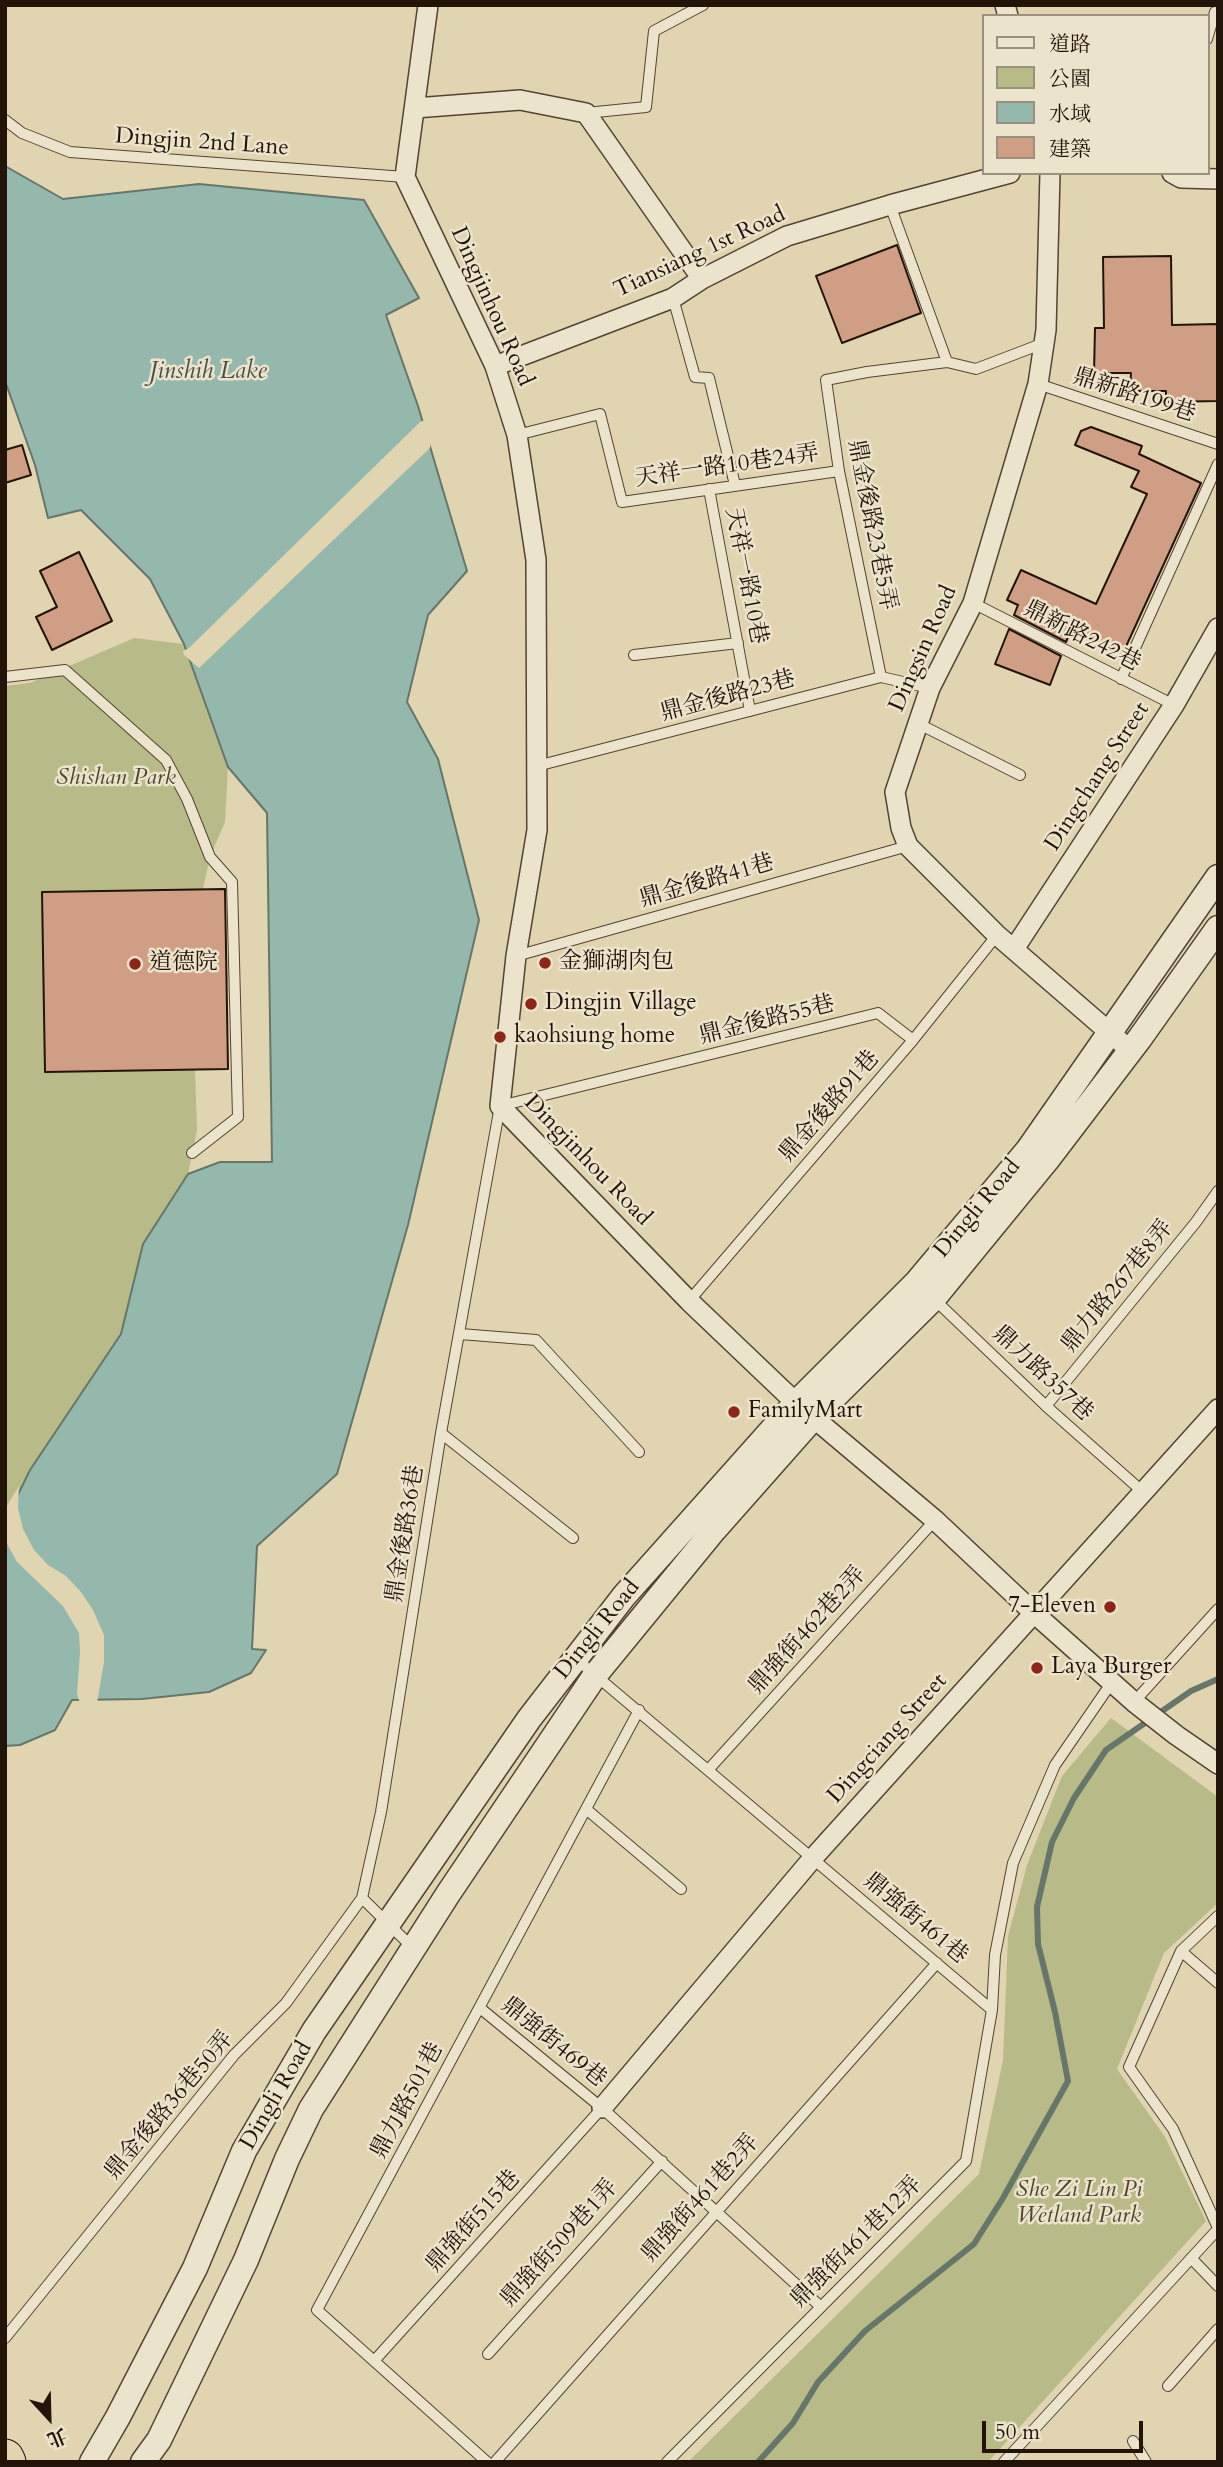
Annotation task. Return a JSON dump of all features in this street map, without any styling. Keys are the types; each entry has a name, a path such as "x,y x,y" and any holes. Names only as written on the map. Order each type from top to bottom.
{"street":[{"path":"405,177 428,5"},
{"path":"415,108 520,100 586,113 702,279"},
{"name":"Tiansiang 1st Road","path":"495,366 673,298 702,279 787,236 1002,175"},
{"name":"Dingsin Road","path":"1050,175 1044,343 1038,384 973,603 930,688 916,723 895,792 901,828 908,846 997,935 1131,1051"},
{"path":"1176,175 1181,178 1218,179"},
{"name":"Dingjinhou Road","path":"405,177 495,366 517,435 536,560 537,830 516,956 500,1106 689,1301 804,1410 935,1520 1134,1702 1218,1764"},
{"name":"Dingchang Street","path":"1014,949 1174,705 1218,628"},
{"name":"Dingli Road","path":"925,1290 1028,1150 1218,877"},
{"name":"Dingli Road","path":"92,2462 195,2268 244,2151 314,2031 390,1924 528,1719 624,1596 804,1410 925,1290 1047,1160 1131,1051 1218,928"},
{"name":"Dingciang Street","path":"603,2108 813,1857 1218,1409"},
{"name":"Dingli Road","path":"143,2462 159,2440 246,2260 311,2109 413,1948 596,1674 714,1530 804,1410"}],"lane":[{"path":"586,113 646,107 654,31 703,5"},
{"path":"1209,32 1215,12"},
{"name":"Dingjin 2nd Lane","path":"5,120 22,133 70,152 405,177"},
{"path":"890,205 947,362 976,369 1044,343"},
{"name":"天祥一路10巷","path":"673,298 695,377 709,378 735,485"},
{"name":"鼎金後路23巷5弄","path":"881,677 839,471 826,380 947,362"},
{"name":"鼎新路199巷","path":"1038,384 1218,444"},
{"name":"天祥一路10巷24弄","path":"517,435 600,414 622,502 839,471"},
{"path":"1121,679 1218,464"},
{"name":"天祥一路10巷","path":"709,489 750,711"},
{"name":"鼎新路242巷","path":"973,603 1174,705"},
{"path":"635,655 738,643"},
{"path":"5,677 65,670 166,760 187,799 210,857 232,883 238,1117 192,1153"},
{"name":"鼎金後路23巷","path":"537,766 881,677 930,688"},
{"path":"916,723 1020,775"},
{"name":"鼎金後路41巷","path":"516,956 908,846"},
{"name":"鼎金後路91巷","path":"689,1301 913,1040 997,935"},
{"name":"鼎金後路55巷","path":"500,1106 877,1013 913,1040"},
{"name":"鼎金後路36巷","path":"362,1898 383,1799 441,1433 500,1106"},
{"name":"鼎力路267巷8弄","path":"1046,1406 1196,1222 1218,1191"},
{"name":"鼎力路357巷","path":"925,1290 1046,1406 1143,1492"},
{"path":"460,1334 536,1340 639,1452"},
{"path":"441,1433 573,1538"},
{"name":"鼎強街462巷2弄","path":"709,1769 935,1520"},
{"path":"1134,1702 1218,1609"},
{"name":"鼎強街461巷","path":"575,1657 992,2010"},
{"name":"鼎強街461巷12弄","path":"667,2462 967,2161 992,2010 995,1955 1013,1863 1055,1765 1112,1682"},
{"name":"鼎力路501巷","path":"486,2462 317,2310 639,1710"},
{"path":"586,1809 681,1889"},
{"path":"362,1898 413,1948"},
{"name":"鼎金後路36巷50弄","path":"5,2338 234,2056 286,2003 362,1898"},
{"path":"1004,2462 1218,2228 1173,2129 1129,2067 1181,1951 1218,1916"},
{"path":"1181,1951 1218,1983"},
{"name":"鼎強街461巷2弄","path":"495,2462 937,1963"},
{"name":"鼎強街469巷","path":"480,2008 603,2108 821,2307"},
{"name":"鼎強街515巷","path":"374,2361 603,2108"},
{"name":"鼎強街509巷1弄","path":"488,2354 662,2161"},
{"path":"1191,2258 1218,2286"},
{"path":"1168,2386 1218,2329"},
{"path":"1133,2441 1146,2462"}],"green space":[{"name":"Shishan Park","path":"134,638 184,644 228,767 225,822 210,857 203,889 42,892 45,1072 195,1070 197,1130 188,1174 143,1244 121,1333 31,1470 5,1515 5,686 30,683"},
{"name":"She Zi Lin Pi Wetland Park","path":"1111,1718 1218,1797 1218,1903 1164,1953 1117,2069 1165,2137 1206,2221 988,2462 688,2462 979,2174 1003,2060 1008,1936 1027,1865 1062,1776"}],"water":[{"name":"Jinshih Lake","path":"5,166 63,199 199,184 364,200 419,298 386,315 418,406 467,571 428,615 407,702 438,759 479,920 408,1225 337,1474 257,1546 252,1649 266,1650 251,1673 209,1692 142,1699 72,1700 55,1730 20,1745 5,1746 5,1515 13,1505 30,1470 121,1334 143,1244 188,1174 220,1162 272,1162 267,813 228,767 184,644 150,579 81,510 48,518 35,465 5,381"}],"pier":[{"path":"425,420 431,441 430,448 199,668 184,655 183,651"},
{"path":"19,1486 18,1508 23,1529 34,1550 81,1592 104,1635 104,1662 97,1703 80,1703 77,1694 79,1633 63,1606 17,1562 5,1540 5,1509"}],"building":[{"path":"897,245 921,313 842,343 816,276"},
{"path":"1171,256 1172,325 1218,324 1218,401 1166,402 1166,391 1130,391 1131,373 1094,373 1095,328 1104,328 1103,257"},
{"path":"1091,427 1142,446 1139,454 1201,483 1123,653 1071,630 1066,642 1014,615 1018,605 1007,600 1021,570 1096,604 1147,494 1131,487 1139,471 1075,445 1081,431"},
{"path":"22,445 31,475 5,483 5,450"},
{"path":"79,552 112,621 52,650 36,617 57,607 40,571"},
{"path":"1009,629 1061,656 1050,685 995,664"},
{"name":"道德院","path":"225,889 228,1069 45,1072 42,892"}],"waterway":[{"path":"758,2462 793,2423 818,2382 865,2331 974,2244 1003,2198 1068,2081 1038,1944 1037,1907 1052,1842 1074,1798 1106,1750 1191,1691 1218,1679"}],"place":[{"name":"金獅湖肉包","path":"545,963"},
{"name":"道德院","path":"135,964"},
{"name":"Dingjin Village","path":"531,1004"},
{"name":"kaohsiung home","path":"500,1037"},
{"name":"FamilyMart","path":"734,1412"},
{"name":"7-Eleven","path":"1110,1607"},
{"name":"Laya Burger","path":"1037,1668"}]}
